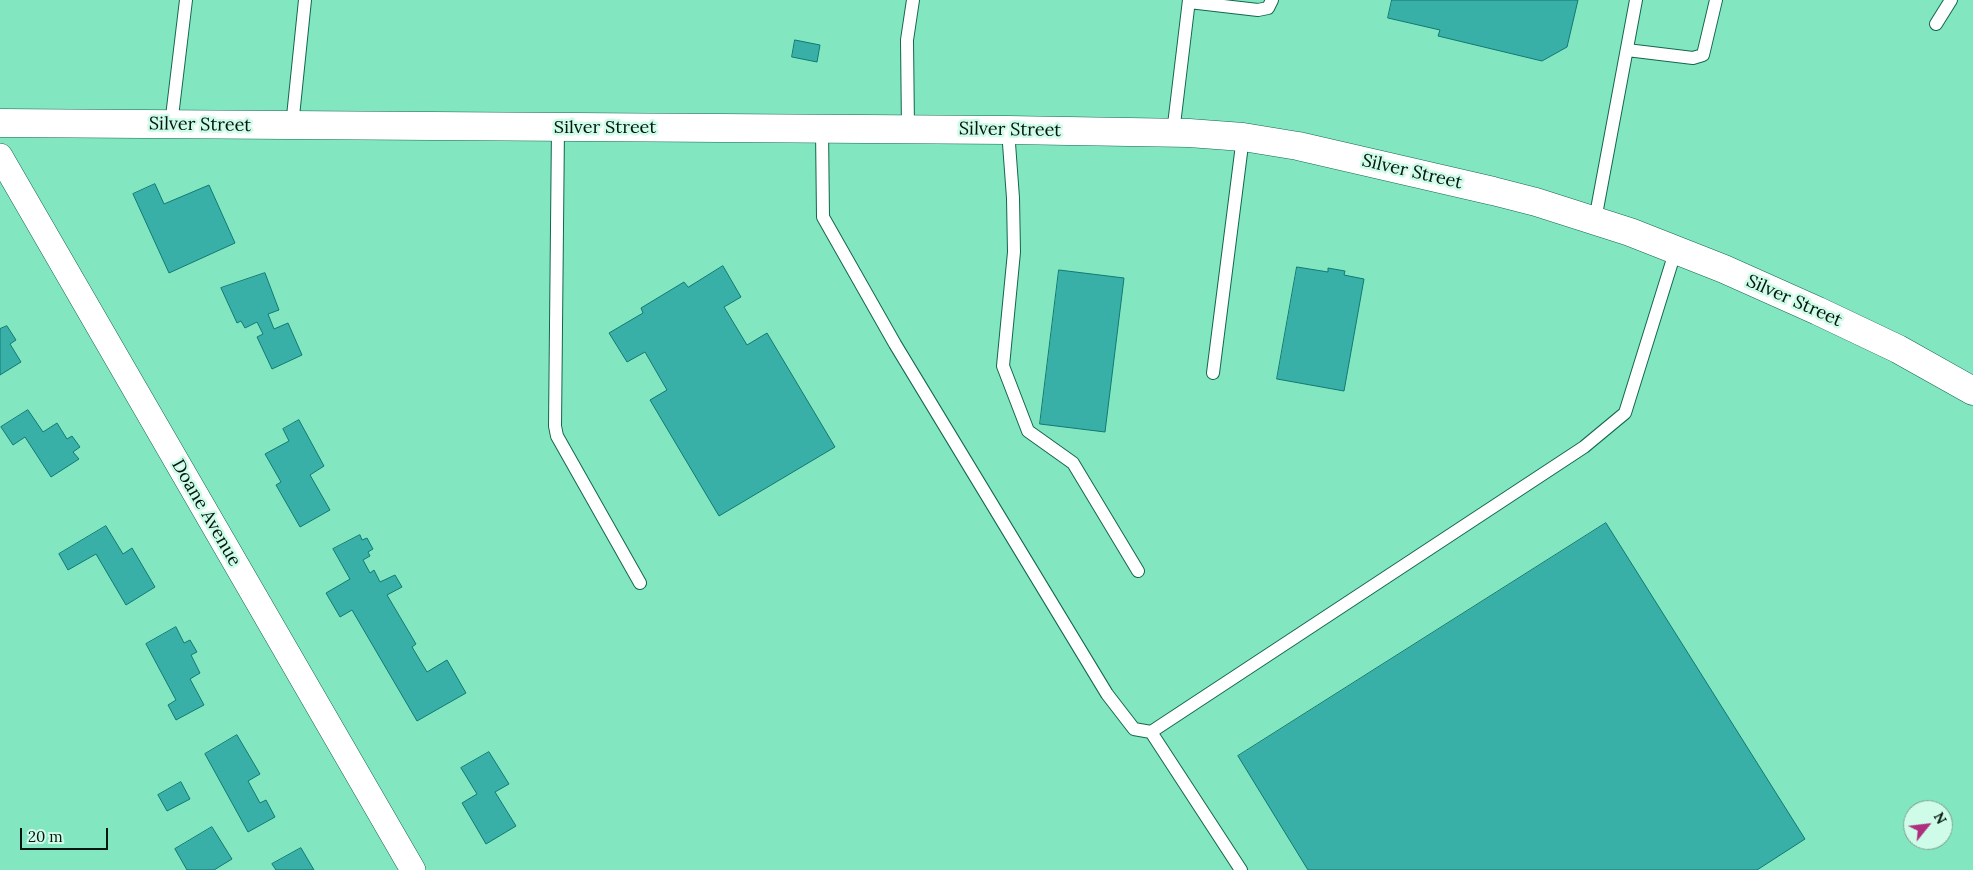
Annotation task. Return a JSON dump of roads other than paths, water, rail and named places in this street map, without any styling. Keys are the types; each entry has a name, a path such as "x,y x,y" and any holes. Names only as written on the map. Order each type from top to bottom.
{"street":[{"name":"Silver Street","path":"0,123 1008,130 1173,133 1243,137 1298,146 1450,180 1536,202 1595,220 1676,249 1779,293 1898,348 1973,391"},
{"name":"Doane Avenue","path":"0,156 413,870"}],"lane":[{"path":"170,125 186,0"},
{"path":"292,126 305,0"},
{"path":"908,129 907,40 913,0"},
{"path":"1173,133 1189,1 1258,10 1268,8 1272,0"},
{"path":"1595,220 1636,0"},
{"path":"1626,50 1693,58 1703,55 1716,0"},
{"path":"1936,24 1951,0"},
{"path":"558,127 556,431 561,447 640,583"},
{"path":"822,129 823,217 895,344 1107,694 1134,729 1151,732 1584,447 1625,413 1676,249"},
{"path":"1008,130 1013,198 1014,252 1004,366 1028,431 1073,463 1138,571"},
{"path":"1213,373 1243,137"},
{"path":"1151,732 1241,870"}]}
